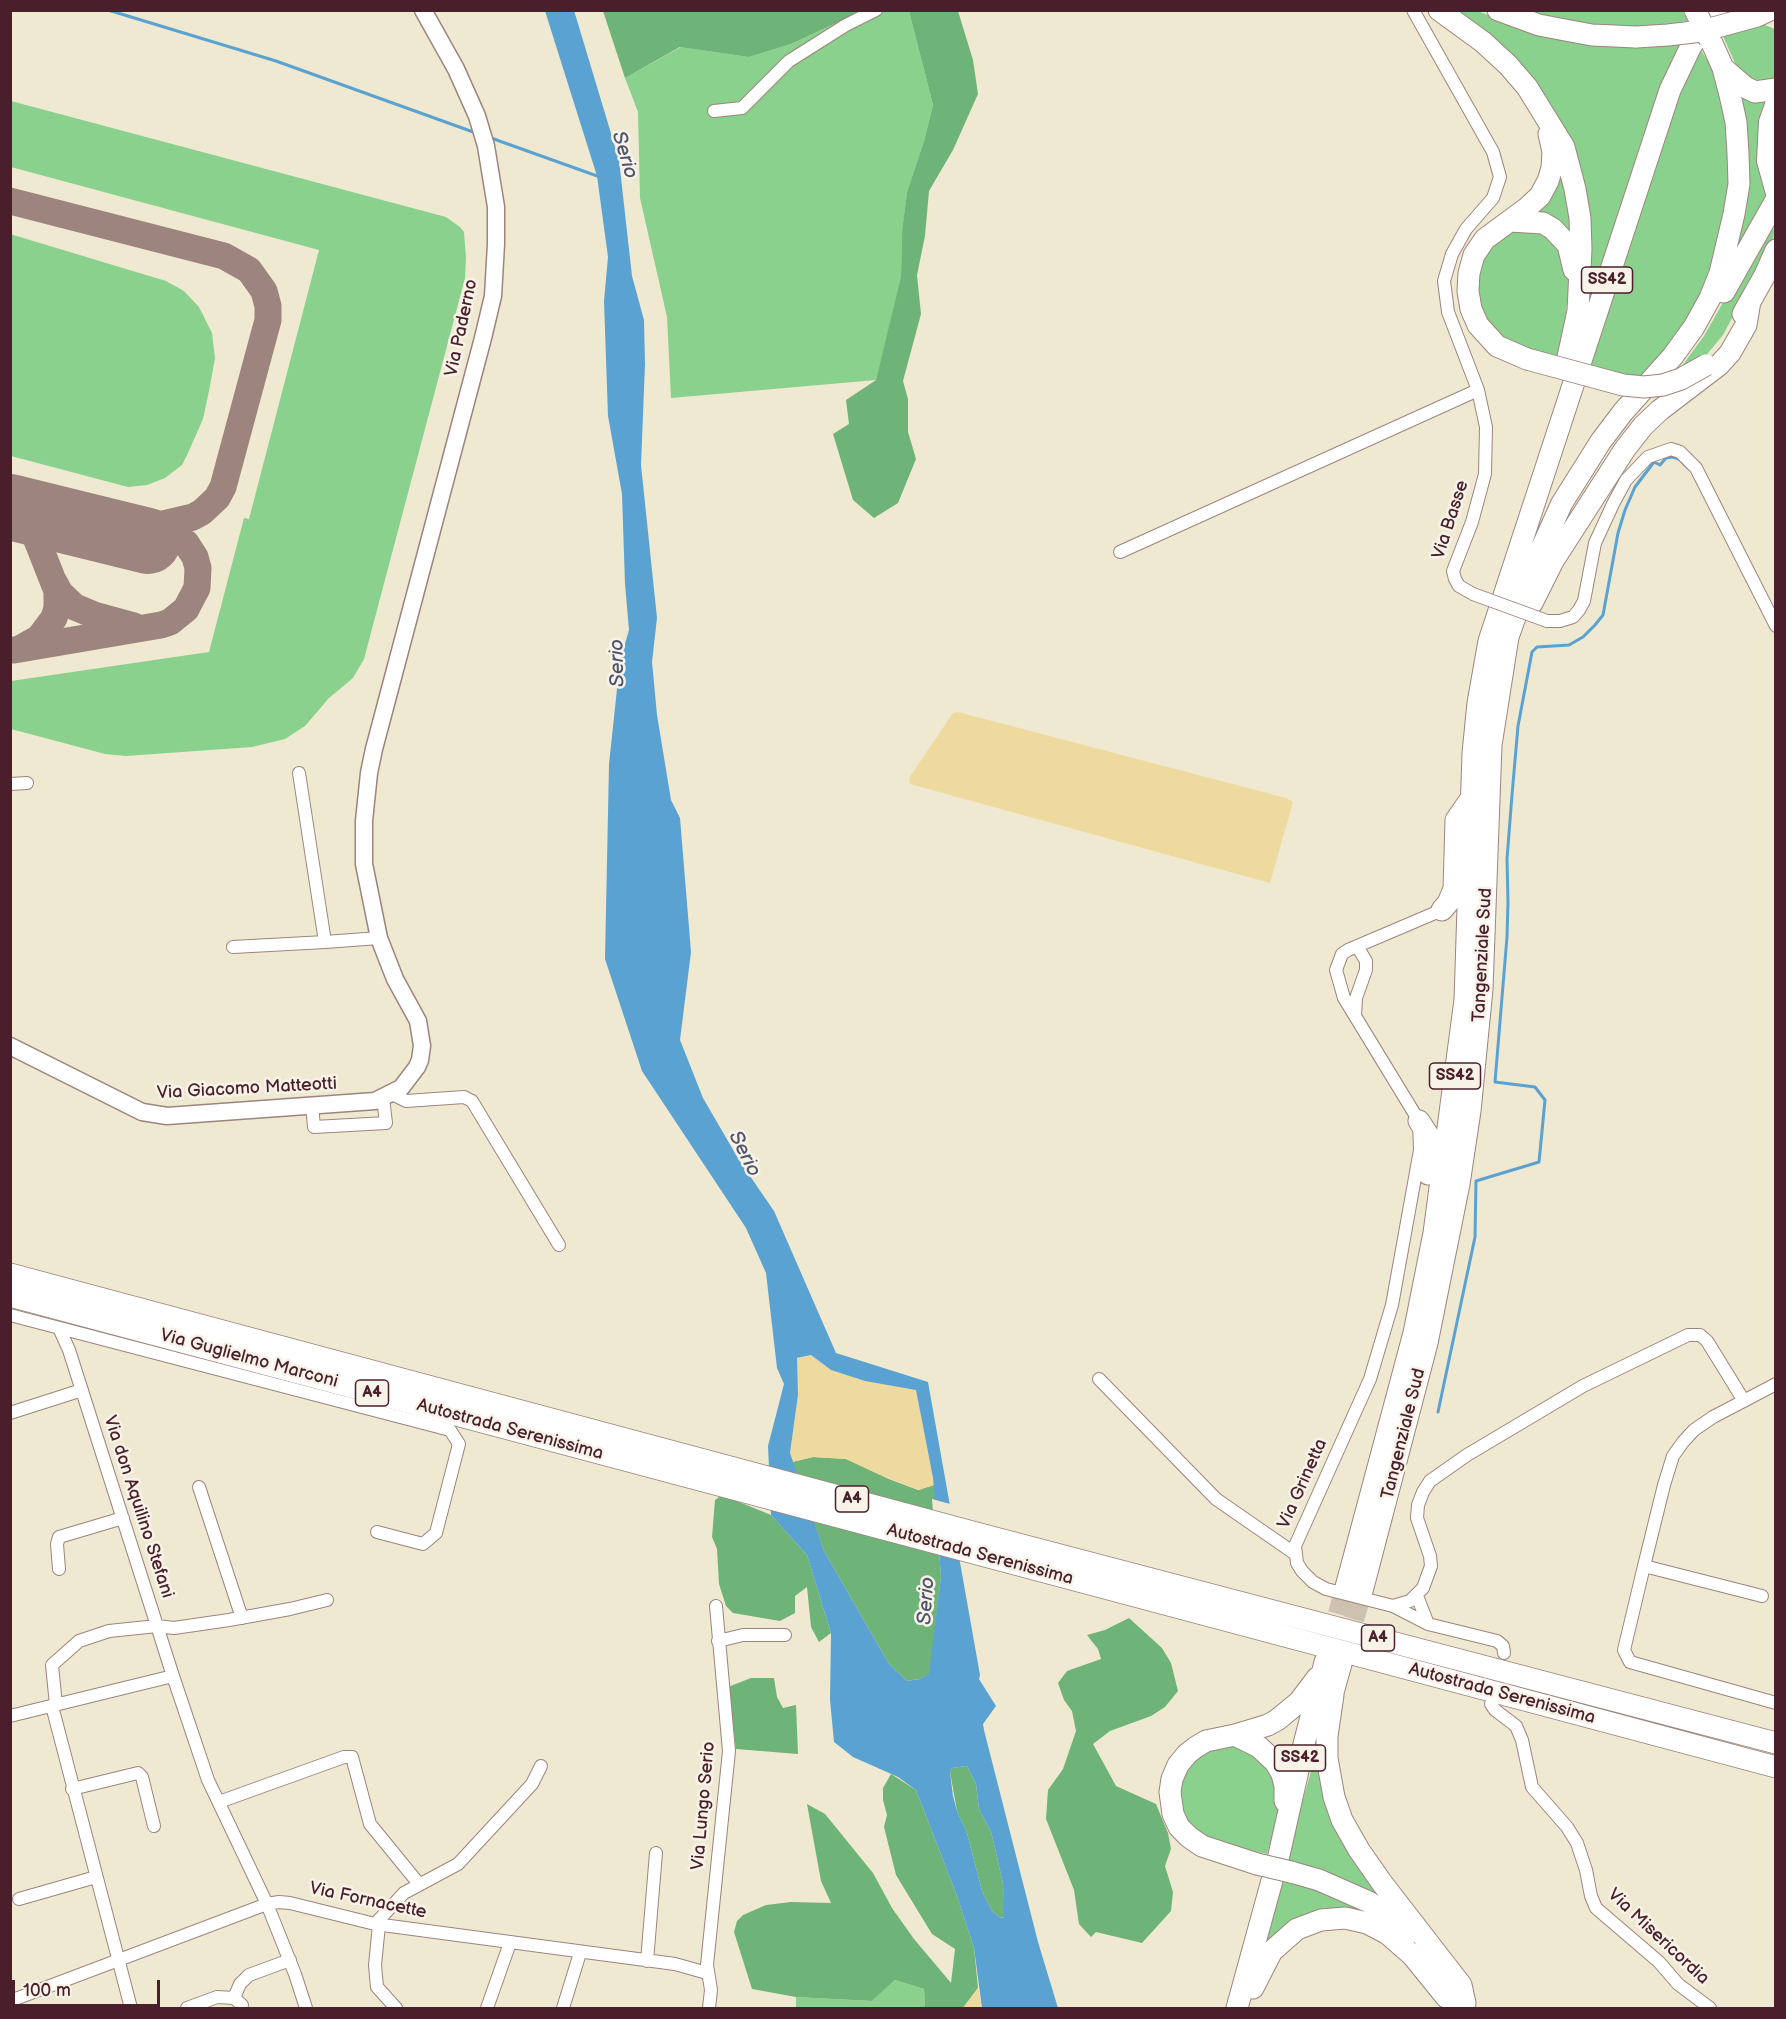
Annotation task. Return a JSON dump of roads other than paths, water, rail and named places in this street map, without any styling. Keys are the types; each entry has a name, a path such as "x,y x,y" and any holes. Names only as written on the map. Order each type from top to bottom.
{"highway":[{"path":"1439,10 1483,42 1527,87 1564,147 1580,218 1578,311 1546,439 1529,490 1515,558"},
{"path":"1497,10 1539,25 1592,34 1636,37 1668,36 1702,31 1757,16 1770,10"},
{"path":"1673,356 1694,327 1710,298 1720,273 1739,184 1736,122 1723,68 1695,10"},
{"name":"SS42","path":"1515,558 1670,90 1691,46 1716,10"},
{"path":"1723,68 1745,87 1755,92 1776,89"},
{"path":"1543,112 1553,152 1548,181 1540,196 1485,239 1474,255 1469,273 1468,291 1471,309 1488,338 1503,349 1527,359 1623,385 1644,387 1663,385 1681,379 1706,365 1719,352 1770,271 1776,250"},
{"name":"SS42","path":"1673,356 1695,344 1775,195"},
{"path":"1510,220 1543,223 1561,236 1568,245 1574,269 1568,358"},
{"path":"1508,637 1520,627 1553,561 1625,449 1643,426 1660,410 1719,365 1730,353 1746,325 1750,301"},
{"name":"Tangenziale Sud","path":"1515,558 1489,641 1478,703 1473,753 1466,1000 1434,1233 1414,1333 1354,1589 1427,1343 1461,1174 1470,1111 1482,989 1491,745 1508,637 1533,567 1562,502 1601,441 1623,412 1673,356"},
{"path":"1442,910 1454,889 1456,820 1472,797"},
{"path":"1419,1121 1430,1138 1425,1194 1434,1233"},
{"name":"Autostrada Serenissima","path":"10,1274 980,1534 1776,1743"},
{"name":"Autostrada Serenissima","path":"10,1296 1776,1767"},
{"path":"1333,1663 1288,1713 1268,1725 1235,1736 1206,1741 1187,1754 1178,1765 1172,1779 1171,1804 1179,1827 1202,1846 1257,1864 1285,1864 1369,1902 1411,1936 1467,2006"},
{"name":"SS42","path":"1237,2008 1285,1864 1333,1695 1333,1663"},
{"name":"SS42","path":"1285,1864 1304,1744 1333,1663"},
{"path":"1333,1695 1327,1736 1327,1758 1334,1797 1342,1820 1382,1883 1461,1985 1467,2006"},
{"path":"1235,1736 1248,1741 1268,1754 1282,1774 1285,1786 1285,1864"},
{"path":"1246,2008 1254,1984 1272,1951 1297,1929 1308,1923 1333,1918 1354,1919 1380,1929 1412,1955 1446,1997 1467,2006"}],"main road":[{"path":"1754,10 1776,23"},
{"path":"1775,195 1766,161 1766,140 1768,122 1776,99"}],"street":[{"name":"Via Paderno","path":"379,938 364,864 364,820 369,772 493,296 496,207 486,146 477,116 456,69 423,10"},
{"path":"714,111 742,108 789,61 876,10"},
{"name":"Via Basse","path":"1413,10 1493,152 1500,177 1493,198 1466,229 1452,254 1444,281 1448,312 1478,390 1486,427 1485,474 1473,522 1453,571 1455,579 1459,585 1473,594 1547,621 1560,621 1572,617 1584,601 1595,543 1626,480 1648,457 1671,449 1680,452 1696,468 1776,626"},
{"path":"1120,552 1478,390"},
{"path":"299,773 325,942"},
{"path":"10,784 27,783"},
{"path":"1419,1121 1344,998 1336,970 1342,954 1442,910"},
{"path":"233,947 379,938 395,979 418,1021 422,1046 417,1067 401,1088 388,1096 386,1123 314,1127 312,1105"},
{"path":"1355,1017 1356,998 1366,970 1366,961 1357,946"},
{"name":"Via Giacomo Matteotti","path":"10,1046 142,1112 167,1116 368,1102 388,1096 406,1101 464,1097 472,1101 559,1245"},
{"name":"Via Grinetta","path":"1393,1605 1326,1589 1313,1582 1302,1572 1294,1553 1295,1546 1370,1379 1392,1305 1420,1150 1419,1121"},
{"name":"Via Guglielmo Marconi","path":"10,1315 450,1430 459,1444 436,1533 423,1544 377,1532"},
{"name":"Via don Aquilino Stefani","path":"65,1330 69,1350 173,1676"},
{"path":"1393,1605 1410,1601 1417,1596 1429,1577 1430,1556 1417,1518 1418,1505 1430,1481 1448,1467 1583,1386 1692,1334 1700,1335 1707,1341 1744,1401"},
{"path":"1099,1378 1216,1498 1294,1553"},
{"path":"1776,1384 1713,1417 1694,1431 1673,1456 1624,1650 1630,1662 1776,1702"},
{"path":"10,1413 82,1390"},
{"path":"199,1487 242,1618"},
{"path":"59,1569 57,1544 59,1537 123,1518"},
{"path":"1644,1566 1762,1596"},
{"path":"1417,1596 1428,1624"},
{"path":"131,2008 72,1789 54,1705 51,1665 79,1641 109,1631 157,1626 174,1628 242,1618 327,1600"},
{"path":"1393,1605 1428,1624 1497,1641 1503,1646 1504,1653"},
{"name":"Via Lungo Serio","path":"709,2008 711,1990 707,1973 729,1751 716,1606"},
{"path":"718,1641 743,1635 785,1635"},
{"path":"10,1716 173,1676 208,1780 267,1904 290,1960 306,2008"},
{"name":"Via Misericordia","path":"1491,1704 1519,1730 1532,1787 1567,1827 1577,1843 1596,1908 1659,1962 1678,1984 1710,2008"},
{"path":"219,1802 344,1757 352,1757 370,1824 419,1884"},
{"path":"396,2008 377,1987 375,1965 377,1925 404,1893 458,1864 532,1784 542,1766"},
{"path":"72,1789 138,1773 142,1777 154,1826"},
{"path":"647,1961 656,1853"},
{"path":"19,1899 96,1877"},
{"name":"Via Fornacette","path":"267,1904 290,1903 377,1925 675,1964 707,1973"},
{"path":"10,2001 267,1904"},
{"path":"488,2008 510,1943"},
{"path":"563,2008 580,1953"},
{"path":"187,2008 217,1997 238,2002 240,1984 249,1975 290,1960"}],"water":[{"path":"545,11 574,11 576,17 619,160 632,276 644,320 645,364 641,465 657,618 652,662 657,715 671,800 680,818 691,952 680,1040 703,1098 739,1160 774,1211 836,1353 928,1382 979,1679 996,1706 983,1724 984,1730 1038,1942 1058,2008 982,2008 974,1948 957,1896 916,1790 898,1777 853,1757 834,1742 830,1700 831,1633 807,1555 771,1515 768,1446 784,1384 777,1368 766,1273 746,1228 642,1071 605,959 609,764 620,661 629,630 622,494 608,416 604,301 608,257 597,176","holes":["811,1355 831,1370 865,1381 916,1390 933,1478 941,1576 929,1674 920,1679 907,1681 889,1664 824,1551 790,1453 798,1395 797,1358","967,1766 976,1784 979,1809 991,1832 995,1848 1003,1884 1004,1918 992,1911 982,1891 967,1833 953,1796 950,1772 952,1768"]}],"waterway":[{"path":"108,10 276,61 476,133"},
{"path":"491,138 600,177"},
{"path":"1438,1412 1475,1237 1476,1181 1539,1162 1545,1100 1535,1087 1495,1082 1507,937 1507,859 1512,795 1518,726 1532,652 1537,647 1569,645 1583,637 1595,625 1603,615 1618,533 1635,487 1654,462 1660,465 1666,458 1672,457 1679,459 1688,468"}],"tunnel":[{"path":"1330,1644 1346,1587"},
{"path":"1345,1649 1362,1591"}],"water label":[{"name":"Serio","path":"624,155"},
{"name":"Serio","path":"618,663"},
{"name":"Serio","path":"744,1154"},
{"name":"Serio","path":"927,1601"}]}
